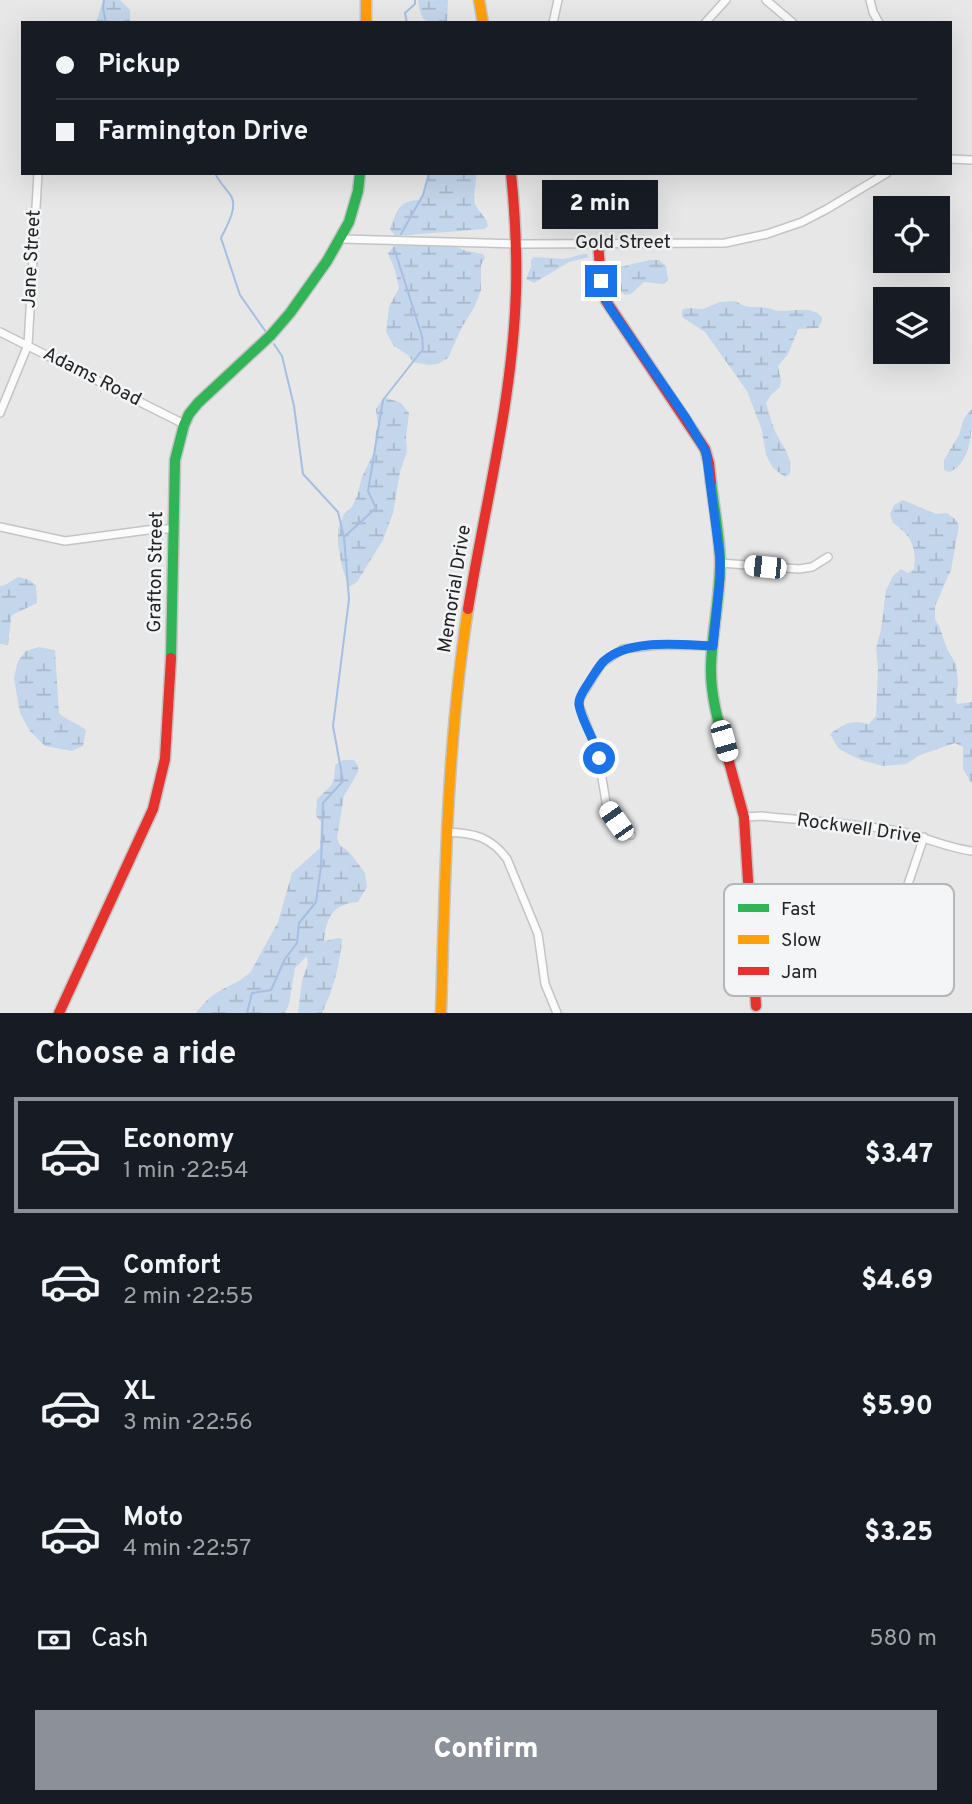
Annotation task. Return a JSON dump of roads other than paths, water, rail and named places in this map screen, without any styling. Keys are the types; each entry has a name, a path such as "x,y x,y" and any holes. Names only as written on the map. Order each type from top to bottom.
{"street":[{"path":"366,0 366,21"},
{"path":"479,0 484,21"},
{"path":"553,21 558,0"},
{"path":"707,21 726,0"},
{"path":"766,0 791,21"},
{"path":"870,0 878,21"},
{"path":"952,159 972,160"},
{"name":"Jane Street","path":"0,413 28,345 38,175"},
{"name":"Grafton Street","path":"59,1013 153,808 163,778 173,622 175,460 178,440 197,403 271,335 342,239 356,204 359,175"},
{"name":"Memorial Drive","path":"441,1013 447,832 454,724 462,652 513,345 517,303 517,244 511,175"},
{"name":"Gold Street","path":"342,239 517,244 711,244 738,241 802,222 883,175"},
{"path":"598,243 602,291 606,301 705,449 720,563 711,678 713,700 744,817 748,884"},
{"name":"Adams Road","path":"0,332 184,424"},
{"path":"0,527 65,541 174,529"},
{"path":"720,563 799,569 812,566 828,557"},
{"path":"631,835 607,808 598,754 582,715 580,698 602,663 623,649 662,645 713,646"},
{"name":"Rockwell Drive","path":"744,817 762,816 889,830 972,851"},
{"path":"447,832 489,840 507,859 538,934 545,984 558,1013"},
{"path":"908,884 924,837"},
{"path":"755,996 756,1006"}],"waterway":[{"path":"104,0 106,21"},
{"path":"407,21 405,13 415,4 415,0"},
{"path":"216,175 231,195 233,203 221,238 240,295 266,332"},
{"path":"401,234 423,195 428,175"},
{"path":"247,1013 252,993 271,990 285,959 297,943 299,923 316,902 321,867 323,803 343,781 333,726 349,599 344,537 376,508 368,491 383,400 423,349 422,336 394,248"},
{"path":"274,344 282,356 294,406 303,474 338,512 344,537"}]}
